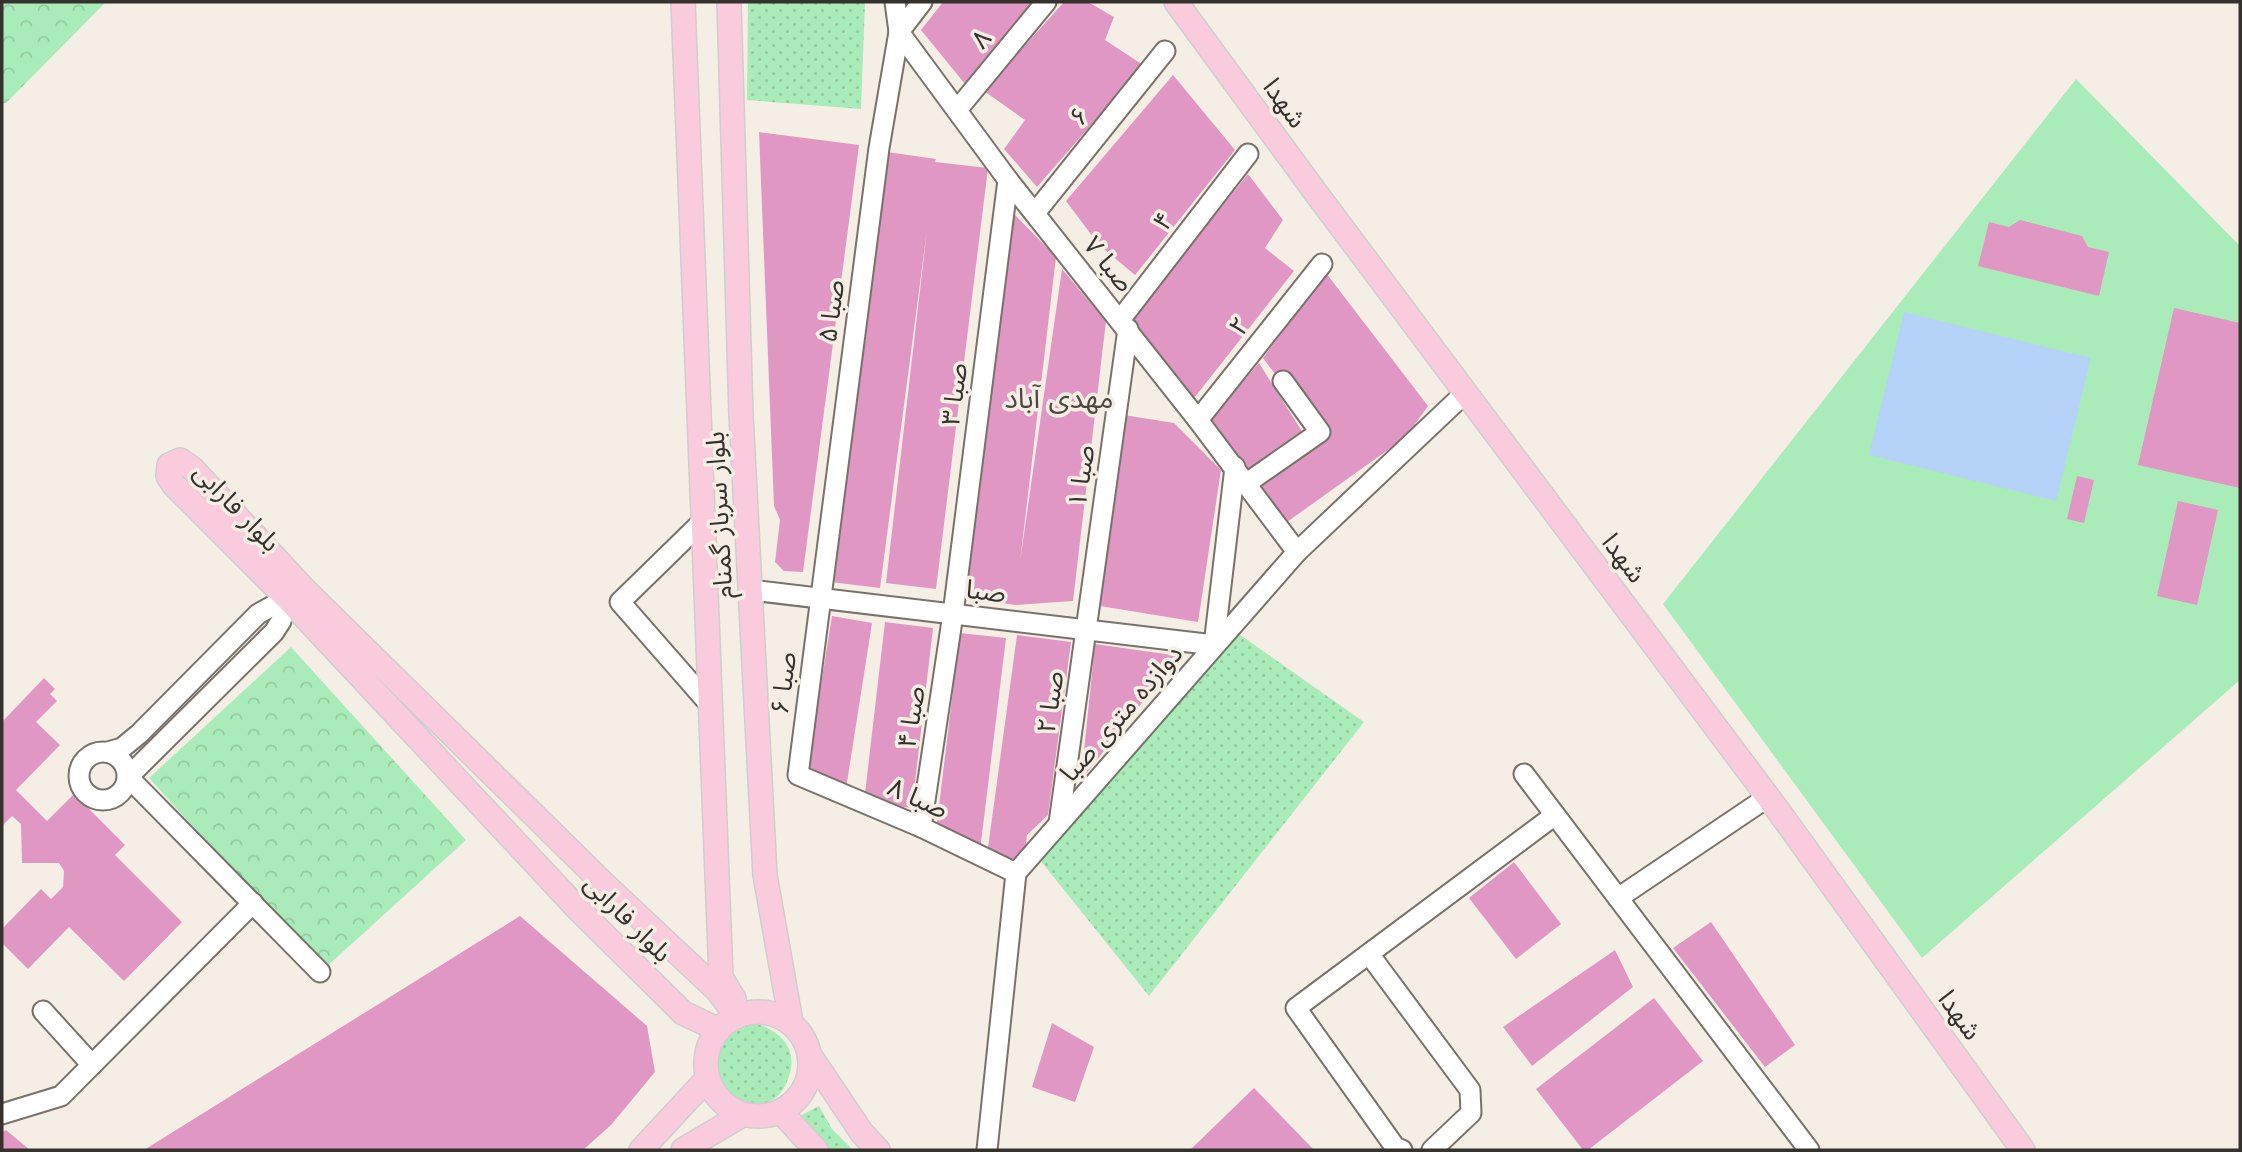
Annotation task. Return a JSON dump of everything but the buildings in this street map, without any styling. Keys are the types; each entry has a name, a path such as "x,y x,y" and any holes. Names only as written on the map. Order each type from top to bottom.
{"main road":[{"name":"بلوار سرباز گمنام","path":"683,2 721,977 740,1014"},
{"name":"بلوار سرباز گمنام","path":"729,2 740,388 765,875 791,1022"},
{"name":"شهدا","path":"1176,2 1768,797 2023,1150"},
{"name":"بلوار فارابی","path":"717,1029 683,1013 578,909 295,593 193,469 180,460 169,465 168,476 174,485 295,593 740,1014"},
{"path":"578,909 603,883"},
{"path":"811,1057 803,1092 781,1112 762,1117 742,1115 720,1101 707,1079 706,1053 717,1029 740,1014 768,1011 791,1022 804,1038 811,1057 862,1133 878,1150"},
{"path":"641,1150 707,1079"},
{"path":"781,1112 816,1150"},
{"path":"683,1150 742,1115"}],"street":[{"name":"صبا ۷","path":"895,2 900,32 1008,180 1241,475 1297,552"},
{"path":"900,32 922,2"},
{"name":"۸","path":"957,110 1046,2"},
{"name":"صبا ۵","path":"820,598 879,148 900,32"},
{"name":"۶","path":"1035,213 1165,51"},
{"name":"۴","path":"1124,325 1248,154"},
{"name":"صبا ۳","path":"953,614 1008,180"},
{"name":"۲","path":"1198,420 1322,264"},
{"name":"صبا ۱","path":"1086,630 1124,325"},
{"path":"1214,645 1241,475 1320,432 1283,381"},
{"name":"دوازده متری صبا","path":"1016,873 1297,552 1465,393"},
{"path":"704,520 620,602 711,706"},
{"name":"صبا","path":"751,590 1214,645"},
{"path":"295,593 274,632 128,777 124,789 111,799 95,799 83,789 79,773 86,759 93,754 122,748 258,614 295,593"},
{"name":"صبا ۶","path":"798,775 820,598"},
{"name":"صبا ۴","path":"921,827 953,614"},
{"name":"صبا ۲","path":"1059,824 1086,630"},
{"path":"108,752 122,759 128,777 320,972"},
{"name":"صبا ۸","path":"798,775 921,827 1016,873"},
{"path":"1524,775 1809,1150"},
{"path":"1618,898 1768,797"},
{"path":"1402,1150 1395,1147 1296,1008 1555,815"},
{"path":"986,1150 1016,873"},
{"path":"2,1114 61,1096 253,903"},
{"path":"1369,954 1470,1090 1471,1112 1433,1150"},
{"path":"43,1011 92,1065"}],"green space":[{"path":"2,2 106,2 6,103 2,103"},
{"path":"748,2 865,2 861,109 747,100"},
{"path":"2076,79 2240,246 2240,680 1922,958 1663,604"},
{"path":"1236,632 1364,722 1149,996 1040,860"},
{"path":"291,647 466,840 323,970 149,778"},
{"path":"740,1019 775,1032 789,1048 791,1070 786,1084 775,1098 758,1106 739,1106 723,1097 713,1083 706,1065 716,1038 726,1027"},
{"path":"819,1106 832,1129 853,1150 820,1150 796,1118"}],"water":[{"path":"1904,312 2091,358 2056,501 1869,455"}],"district":[{"name":"مهدی آباد","path":"1059,398"}]}
